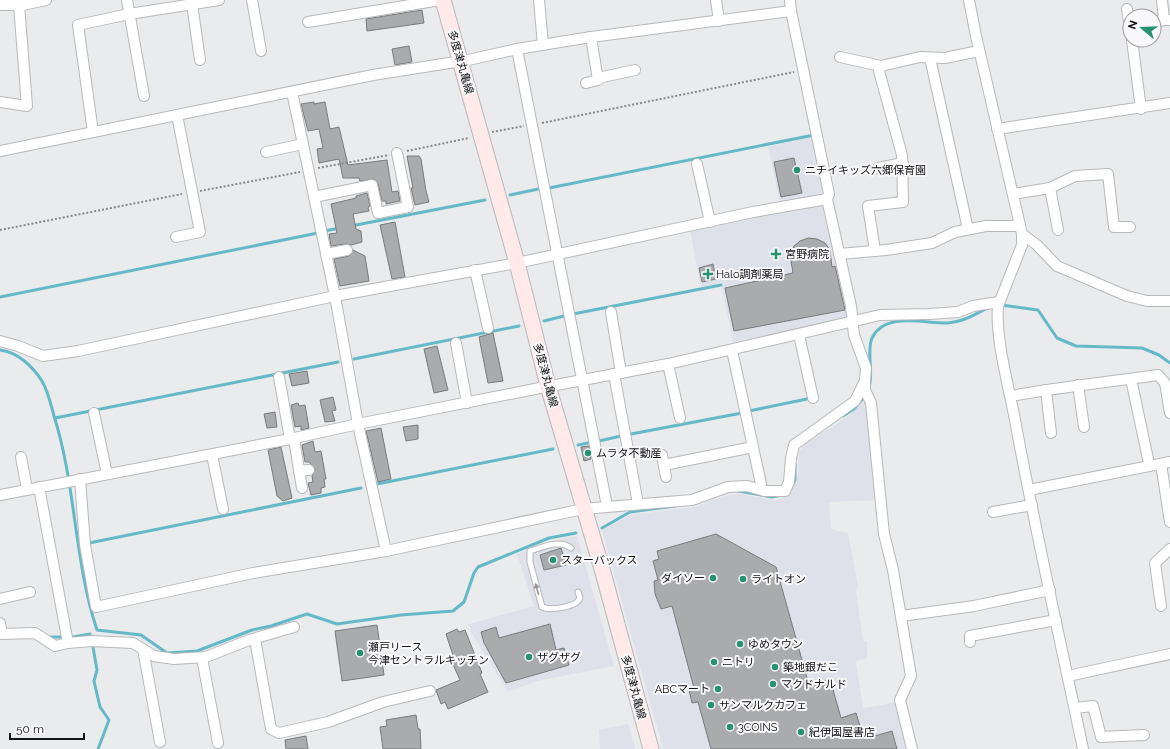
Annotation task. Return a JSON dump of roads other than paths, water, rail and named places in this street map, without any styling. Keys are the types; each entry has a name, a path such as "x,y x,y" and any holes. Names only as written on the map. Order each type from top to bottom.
{"main road":[{"name":"多度津丸亀線","path":"443,0 517,263 548,386 583,509 602,569 651,749"}],"street":[{"path":"0,5 19,5 46,0"},
{"path":"127,0 144,96"},
{"path":"93,132 78,25 129,14 219,0"},
{"path":"252,0 261,51"},
{"path":"308,22 381,5 440,0"},
{"path":"539,0 543,45"},
{"path":"716,0 719,21"},
{"path":"790,0 829,194 827,199 854,322 854,335 866,368 865,385 871,403 884,534 901,616 911,676 900,700 912,749"},
{"path":"969,0 979,51 1021,230 1022,245 999,302 997,315 1029,490 1083,749"},
{"path":"1162,0 1163,20"},
{"path":"192,4 200,60"},
{"path":"0,102 27,106 19,5"},
{"path":"0,151 373,76 460,61 517,49 591,37 791,11"},
{"path":"591,37 598,78"},
{"path":"1133,48 1141,109"},
{"path":"517,49 607,506"},
{"path":"840,57 881,66 920,57 930,58 958,56 979,51"},
{"path":"930,58 968,230"},
{"path":"875,251 868,206 903,202 902,155 879,71 881,66"},
{"path":"586,83 598,80 598,78 636,70"},
{"path":"292,92 336,296 358,424 386,551"},
{"path":"997,129 1141,109 1170,103"},
{"path":"176,237 200,232 177,115"},
{"path":"266,152 303,144"},
{"path":"314,197 372,185 378,213 408,207 397,153"},
{"path":"878,168 902,163"},
{"path":"697,164 710,222"},
{"path":"1013,194 1050,188 1074,176 1108,174 1114,227 1130,227"},
{"path":"1050,188 1058,230"},
{"path":"0,341 44,356 86,350 336,296 517,263 753,212 827,199"},
{"path":"839,254 875,251 932,243 955,232 986,226 1021,230 1057,266 1127,296 1147,301 1170,301"},
{"path":"326,254 347,250"},
{"path":"475,270 488,328"},
{"path":"0,495 73,480 212,455 548,386 668,364 799,335 880,315 958,312 973,306 999,302"},
{"path":"611,312 618,373 638,504"},
{"path":"799,335 812,398"},
{"path":"456,343 467,403"},
{"path":"732,350 761,484"},
{"path":"668,364 680,418"},
{"path":"1011,396 1078,385 1158,375 1167,383 1170,413"},
{"path":"279,377 292,439 304,470 302,488"},
{"path":"1131,379 1148,459"},
{"path":"73,480 96,607 253,573 386,551 583,509 692,500 728,487 746,486 764,491 785,491 790,482 791,458 794,445 854,401 865,385"},
{"path":"1078,385 1084,426"},
{"path":"1046,390 1051,433"},
{"path":"94,413 107,474"},
{"path":"666,477 663,460 753,447"},
{"path":"212,455 224,509"},
{"path":"20,457 27,489"},
{"path":"1029,490 1166,463 1170,522"},
{"path":"39,487 68,643"},
{"path":"993,512 1032,505"},
{"path":"1161,606 1155,563 1170,549"},
{"path":"901,616 974,606 1050,590"},
{"path":"0,599 30,592"},
{"path":"970,642 970,636 1056,620"},
{"path":"0,623 2,634 34,633 55,646 91,641 133,643 154,656 174,659 202,658 294,627"},
{"path":"255,639 271,729 279,733 328,722 383,702 430,691"},
{"path":"143,649 160,742"},
{"path":"1068,676 1170,654"},
{"path":"202,658 218,743"},
{"path":"1075,708 1093,706 1101,737 1144,735"}],"lane":[{"path":"572,548 566,543 558,543 530,551 530,562 542,607 550,610 576,603 580,598 578,592"}],"waterway":[{"path":"549,188 814,135"},
{"path":"510,195 543,188"},
{"path":"351,226 485,200"},
{"path":"324,231 340,228"},
{"path":"0,297 318,233"},
{"path":"573,314 721,285"},
{"path":"1001,305 1038,310 1057,338 1076,346 1142,348 1159,355 1170,363"},
{"path":"869,387 871,375 870,344 872,338 878,330 886,324 906,321 948,323 959,321 988,308"},
{"path":"544,321 568,315"},
{"path":"354,359 519,326"},
{"path":"0,350 7,351 19,357 30,366 42,381 48,394 67,469 89,604 97,630 141,635 167,653 197,651 252,630 271,626 307,614 337,624 401,615 453,611 464,602 474,573 478,567 549,538 576,533"},
{"path":"55,418 338,362"},
{"path":"843,416 854,409 865,396"},
{"path":"749,411 807,399"},
{"path":"631,434 742,413"},
{"path":"599,441 621,436"},
{"path":"578,445 593,442"},
{"path":"377,484 553,449"},
{"path":"793,484 795,480 795,464"},
{"path":"89,543 361,488"},
{"path":"738,491 772,497 782,495"},
{"path":"602,528 630,512 675,506"},
{"path":"47,637 73,637 90,634"},
{"path":"93,647 97,670 94,681 100,707 109,720 98,749"}],"place":[{"name":"ニチイキッズ六郷保育園","path":"797,170"},
{"name":"宮野病院","path":"776,254"},
{"name":"Halo調剤薬局","path":"708,274"},
{"name":"ムラタ不動産","path":"588,453"},
{"name":"スターバックス","path":"553,560"},
{"name":"ダイソー","path":"713,578"},
{"name":"ライトオン","path":"743,579"},
{"name":"ゆめタウン","path":"740,644"},
{"name":"瀬戸リース 今津セントラルキッチン","path":"360,653"},
{"name":"ザグザグ","path":"529,657"},
{"name":"ニトリ","path":"714,662"},
{"name":"築地銀だこ","path":"775,667"},
{"name":"マクドナルド","path":"773,684"},
{"name":"ABCマート","path":"718,689"},
{"name":"サンマルクカフェ","path":"711,705"},
{"name":"3COINS","path":"730,727"},
{"name":"紀伊国屋書店","path":"801,732"}]}
